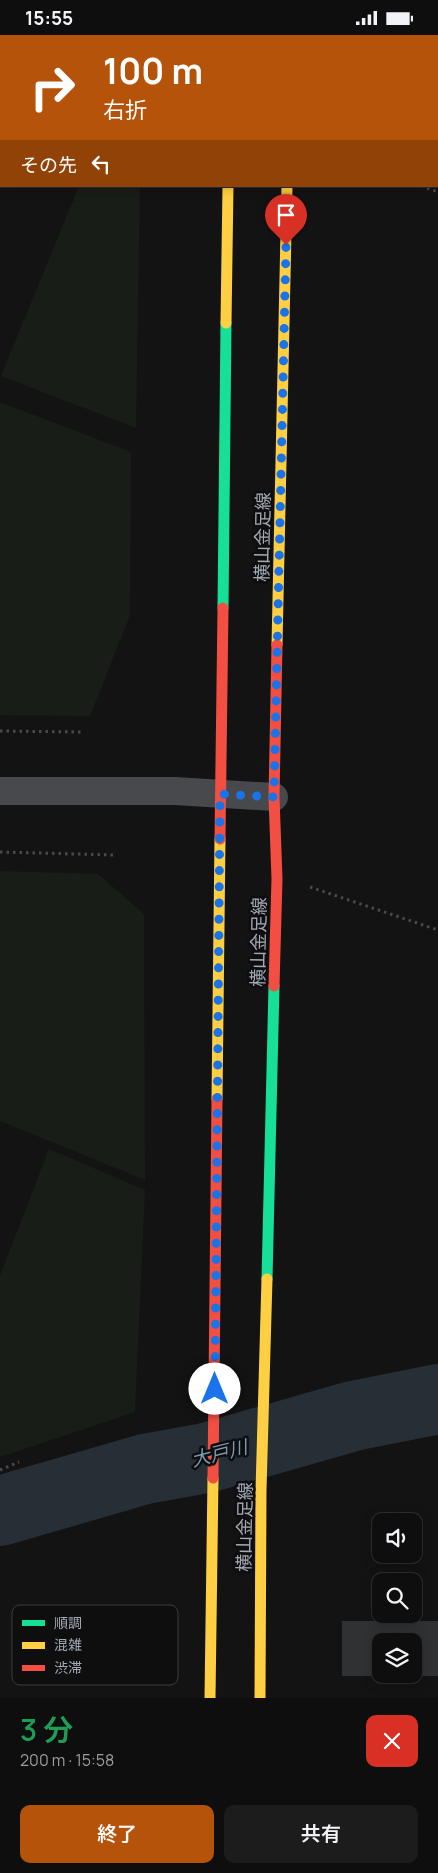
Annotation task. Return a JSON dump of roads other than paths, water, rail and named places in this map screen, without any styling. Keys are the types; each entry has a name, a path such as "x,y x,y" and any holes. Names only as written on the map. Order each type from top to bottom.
{"main road":[{"name":"横山金足線","path":"210,1698 228,187"},
{"name":"横山金足線","path":"260,1698 262,1490 277,879 274,797 287,187"}],"street":[{"path":"0,791 175,791 274,797"}],"waterway":[{"name":"大戸川","path":"0,1511 145,1469 206,1458 353,1416 438,1399"}]}
